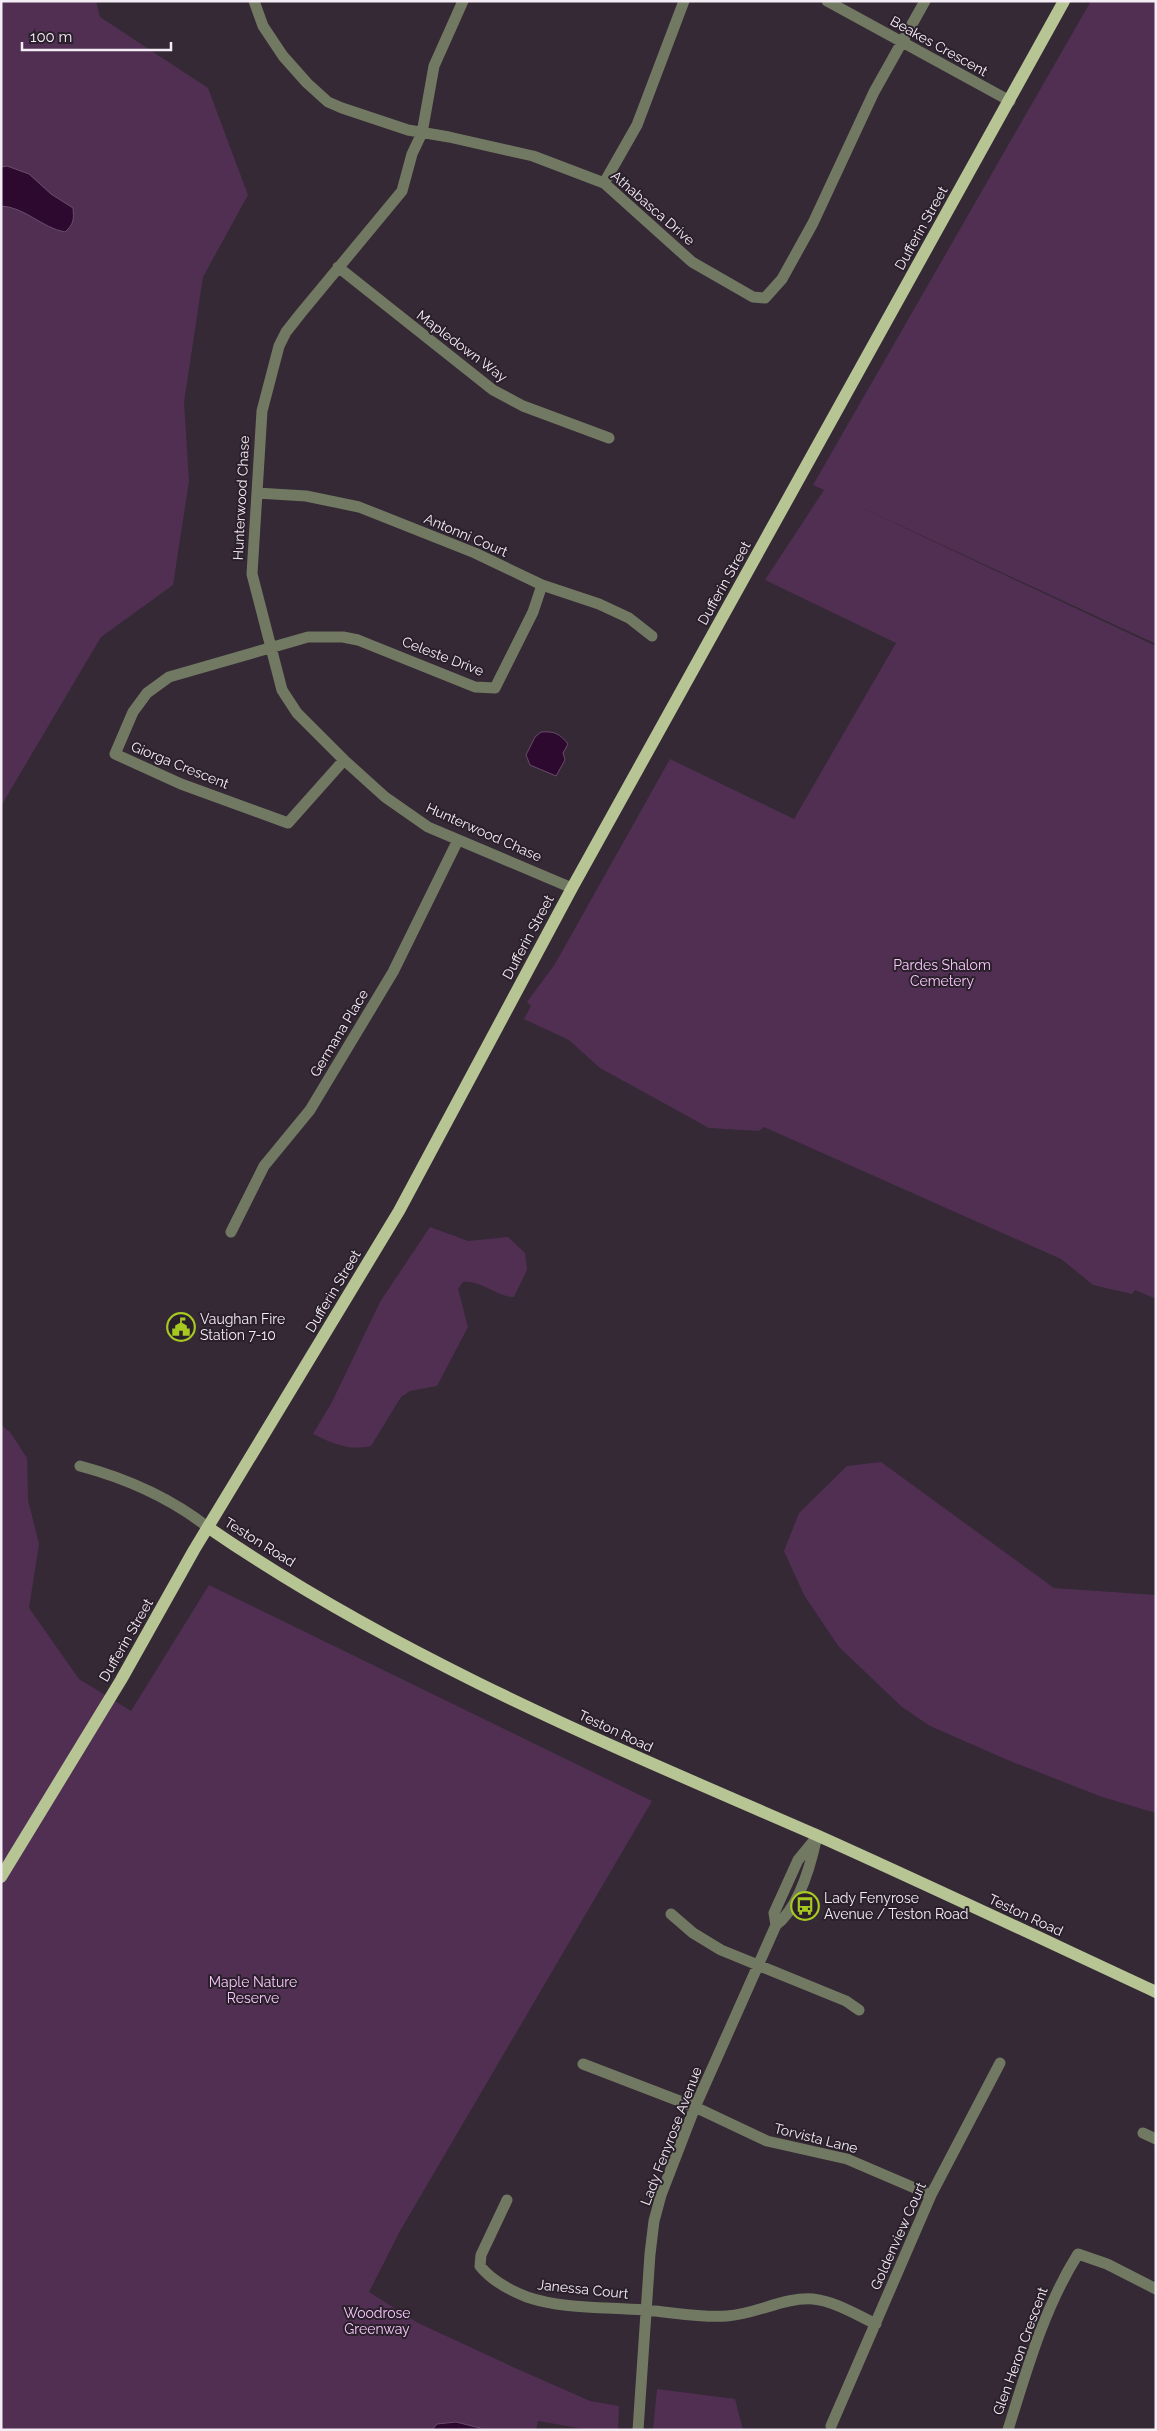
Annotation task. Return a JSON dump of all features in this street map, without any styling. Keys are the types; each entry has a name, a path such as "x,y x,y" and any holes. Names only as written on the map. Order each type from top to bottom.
{"main road":[{"name":"Dufferin Street","path":"1,1877 121,1680 194,1550 399,1211 572,888 1064,1"},
{"name":"Teston Road","path":"209,1528 350,1616 439,1665 642,1760 817,1836 1156,1992"}],"street":[{"name":"Athabasca Drive","path":"254,1 264,26 283,56 307,83 328,102 422,133 449,137 533,156 604,183 692,262 753,297 766,298 782,279 813,223 866,108 902,43"},
{"name":"Hunterwood Chase","path":"463,1 434,66 422,133 412,154 402,191 338,266 286,332 279,346 260,425 252,574 282,690 297,712 344,760 385,797 428,827 572,888"},
{"path":"604,183 637,125 684,1"},
{"name":"Beakes Crescent","path":"827,1 1010,101"},
{"path":"902,43 925,1"},
{"name":"Mapledown Way","path":"338,266 493,390 522,406 609,438"},
{"name":"Antonni Court","path":"257,493 306,496 359,506 475,553 542,585 599,604 629,618 652,636"},
{"name":"Celeste Drive","path":"271,647 308,637 343,637 376,647 476,688 494,688 532,612 542,585"},
{"name":"Giorga Crescent","path":"271,647 169,677 147,693 133,712 115,754 181,784 288,823 344,760"},
{"name":"Germana Place","path":"232,1232 264,1166 310,1110 393,972 458,840"},
{"name":"Teston Road","path":"80,1466 102,1472 162,1498 190,1513 209,1528"},
{"name":"Lady Fenyrose Avenue","path":"638,2430 645,2310 654,2221 661,2194 695,2107 776,1925 787,1917 811,1864 817,1836"},
{"path":"671,1914 708,1944 846,2002 859,2010"},
{"name":"Goldenview Court","path":"831,2426 931,2195 1000,2063"},
{"name":"Torvista Lane","path":"583,2064 695,2107 767,2141 847,2159 931,2195"},
{"path":"1143,2133 1156,2139"},
{"name":"Janessa Court","path":"507,2200 481,2255 480,2266 488,2276 529,2297 595,2307 701,2316 729,2316 777,2303 814,2299 838,2306 876,2324"},
{"name":"Glen Heron Crescent","path":"1008,2430 1048,2311 1062,2278 1078,2254 1107,2264 1156,2289"}],"green space":[{"path":"1,1 96,1 100,17 208,88 248,195 203,277 184,402 189,481 173,585 101,637 1,806"},
{"path":"1091,1 1156,1 1156,644 813,485"},
{"name":"Pardes Shalom Cemetery","path":"824,490 1156,646 1156,1299 1135,1290 1132,1294 1093,1285 1061,1259 764,1127 759,1131 709,1128 600,1068 569,1040 524,1019 531,1006 527,1002 555,964 670,759 794,819 896,643 765,580"},
{"path":"430,1227 468,1241 508,1237 525,1253 527,1270 514,1297 470,1282 463,1282 458,1289 468,1327 437,1386 410,1391 401,1397 371,1446 355,1448 341,1446 313,1434 332,1402 380,1302"},
{"name":"Maple Nature Reserve","path":"1,1425 10,1432 27,1458 28,1500 39,1544 29,1608 79,1679 131,1711 209,1585 652,1801 400,2231 369,2292 418,2323 513,2367 590,2401 619,2406 618,2430 589,2430 538,2421 536,2430 1,2430"},
{"path":"881,1462 1054,1588 1156,1595 1156,1813 1102,1797 1010,1761 930,1726 902,1707 839,1647 804,1595 784,1551 799,1513 847,1466"},
{"path":"657,2389 735,2399 743,2430 653,2430"}],"shaded area":[{"path":"7,166 29,174 51,194 73,208 73,221 65,232 57,230 18,210 1,206 1,167"},
{"path":"541,732 557,734 568,744 563,753 565,760 556,776 530,765 526,755 535,737"},
{"path":"456,2422 480,2428 481,2430 432,2430 437,2424"}],"place":[{"name":"Vaughan Fire Station 7-10","path":"181,1327"},
{"name":"Lady Fenyrose Avenue / Teston Road","path":"805,1906"}],"park label":[{"name":"Woodrose Greenway","path":"377,2322"}]}
